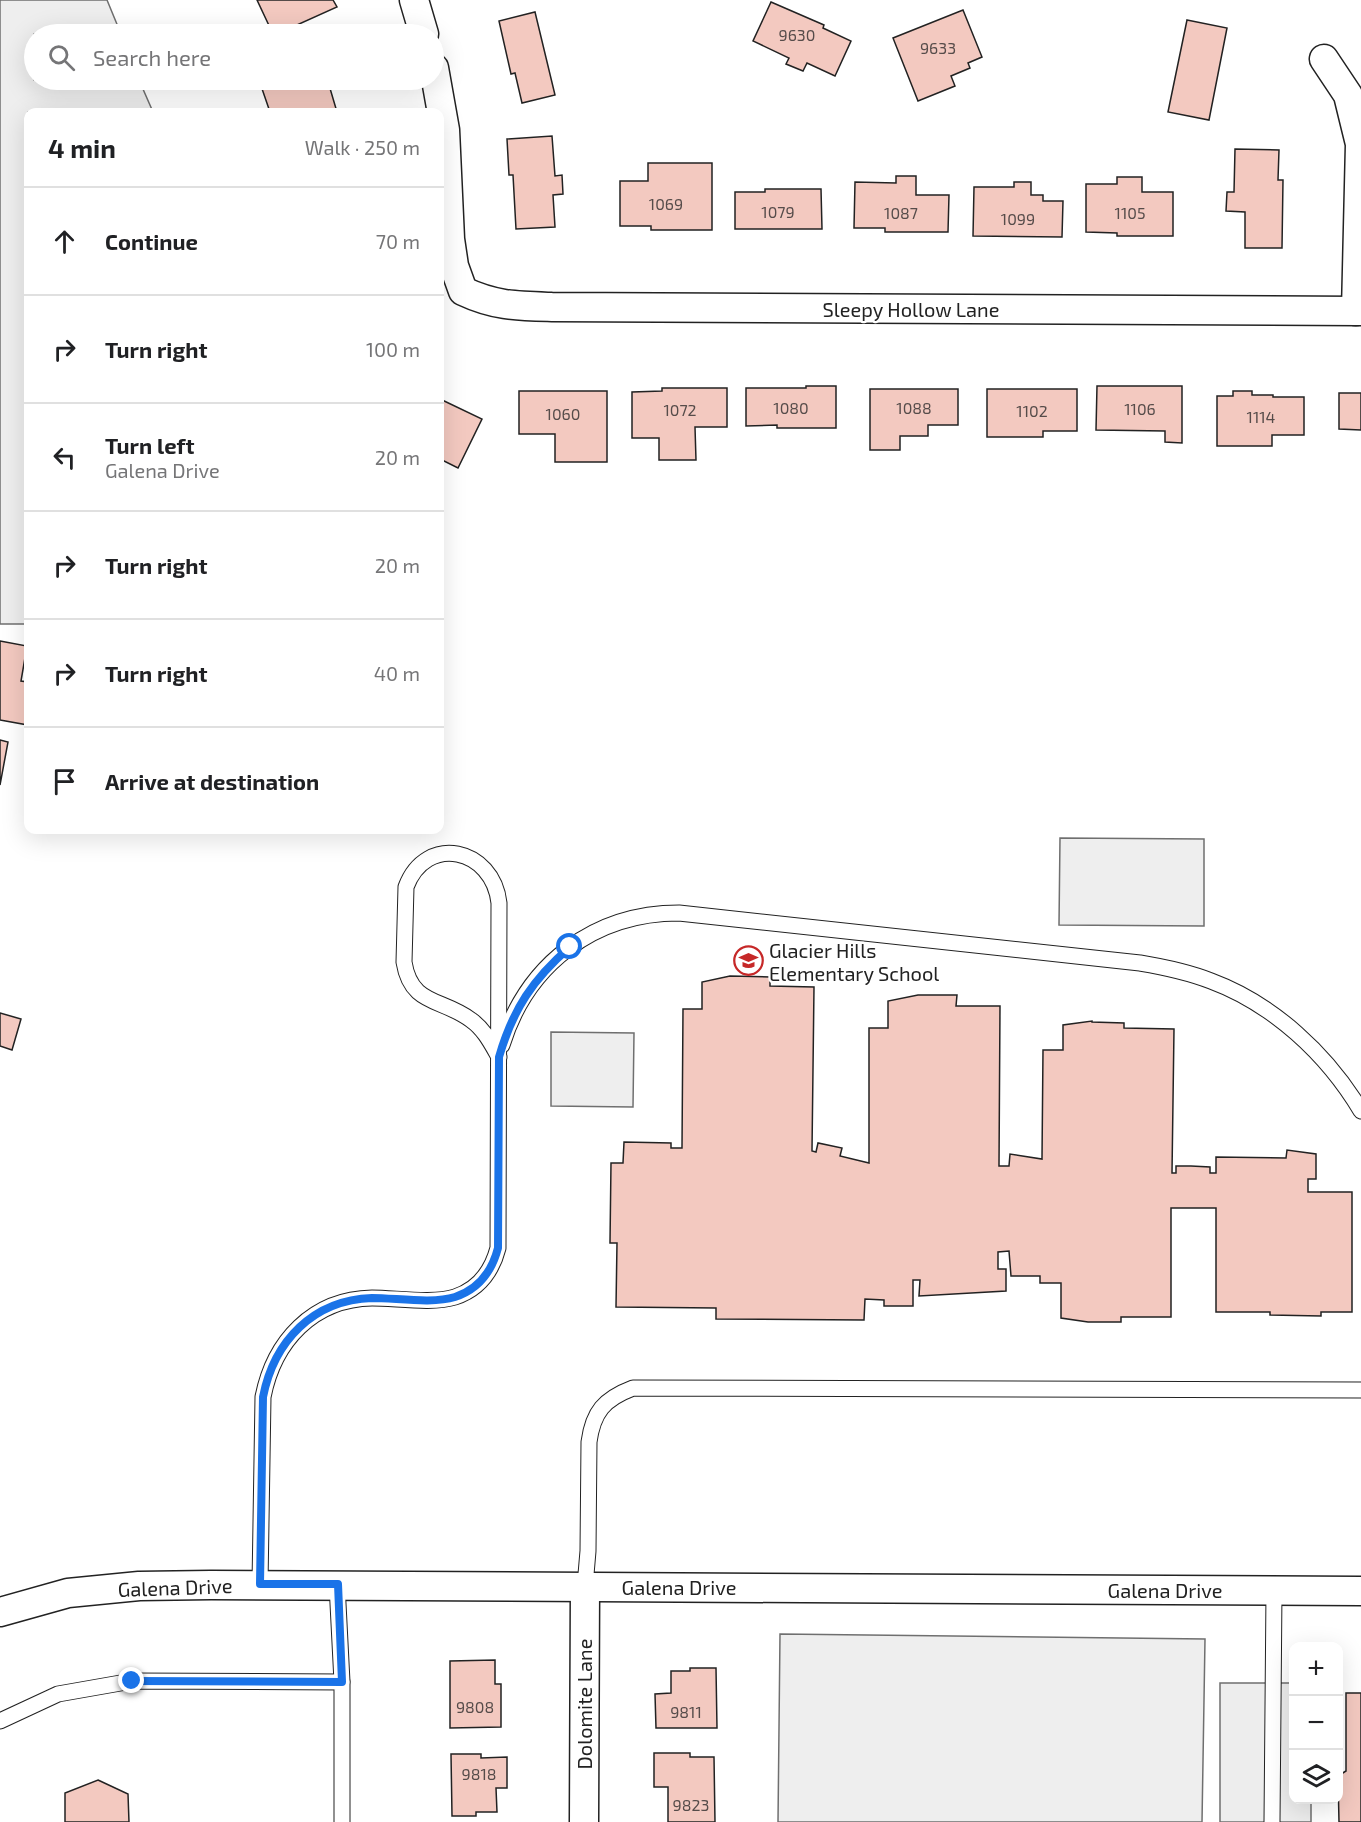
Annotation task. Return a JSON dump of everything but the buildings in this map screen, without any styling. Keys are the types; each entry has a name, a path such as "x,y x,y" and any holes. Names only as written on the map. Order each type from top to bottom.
{"street":[{"path":"414,0 421,24"},
{"path":"1324,59 1348,95 1360,144 1359,311"},
{"name":"Sleepy Hollow Lane","path":"438,90 441,108"},
{"name":"Sleepy Hollow Lane","path":"444,124 450,239 454,266 463,291 484,301 515,306 552,307 1359,311"},
{"name":"Galena Drive","path":"0,1612 68,1593 139,1586 260,1584 1361,1591"},
{"name":"Dolomite Lane","path":"584,1822 585,1586"}],"lane":[{"path":"260,1584 263,1397 266,1378 283,1345 295,1330 311,1317 329,1307 349,1301 370,1298 438,1299 468,1292 489,1272 498,1248 499,1057 498,891 494,879 477,861 464,856 439,855 418,866 406,887 404,962 406,973 417,992 427,1000 455,1010 482,1030 499,1057"},
{"path":"499,1057 505,1036 524,997 545,970 570,947 592,932 615,922 646,914 679,913 1128,961 1177,970 1212,981 1245,997 1287,1026 1316,1051 1334,1071 1361,1111"},
{"path":"585,1586 591,1428 597,1413 607,1402 633,1388 1361,1390"},
{"path":"338,1584 342,1682 342,1822"},
{"path":"1272,1822 1274,1591"},
{"path":"0,1721 58,1694 132,1681 342,1682"}],"shaded area":[{"path":"0,0 107,0 117,24 24,24 24,90 143,90 151,108 24,108 24,624 0,624"},
{"path":"1060,838 1204,839 1204,926 1059,925"},
{"path":"551,1032 634,1033 633,1107 551,1106"},
{"path":"780,1634 1205,1639 1202,1822 778,1822"},
{"path":"1220,1683 1289,1683 1289,1804 1311,1804 1311,1822 1220,1822"}],"place":[{"name":"Glacier Hills Elementary School","path":"748,961"}],"route":[{"path":"132,1681 342,1682 338,1584 260,1584 263,1397 266,1378 273,1361 295,1330 311,1317 329,1307 370,1298 438,1299 454,1297 468,1292 489,1272 498,1248 499,1057 513,1016 524,997 537,979 570,947"}]}
